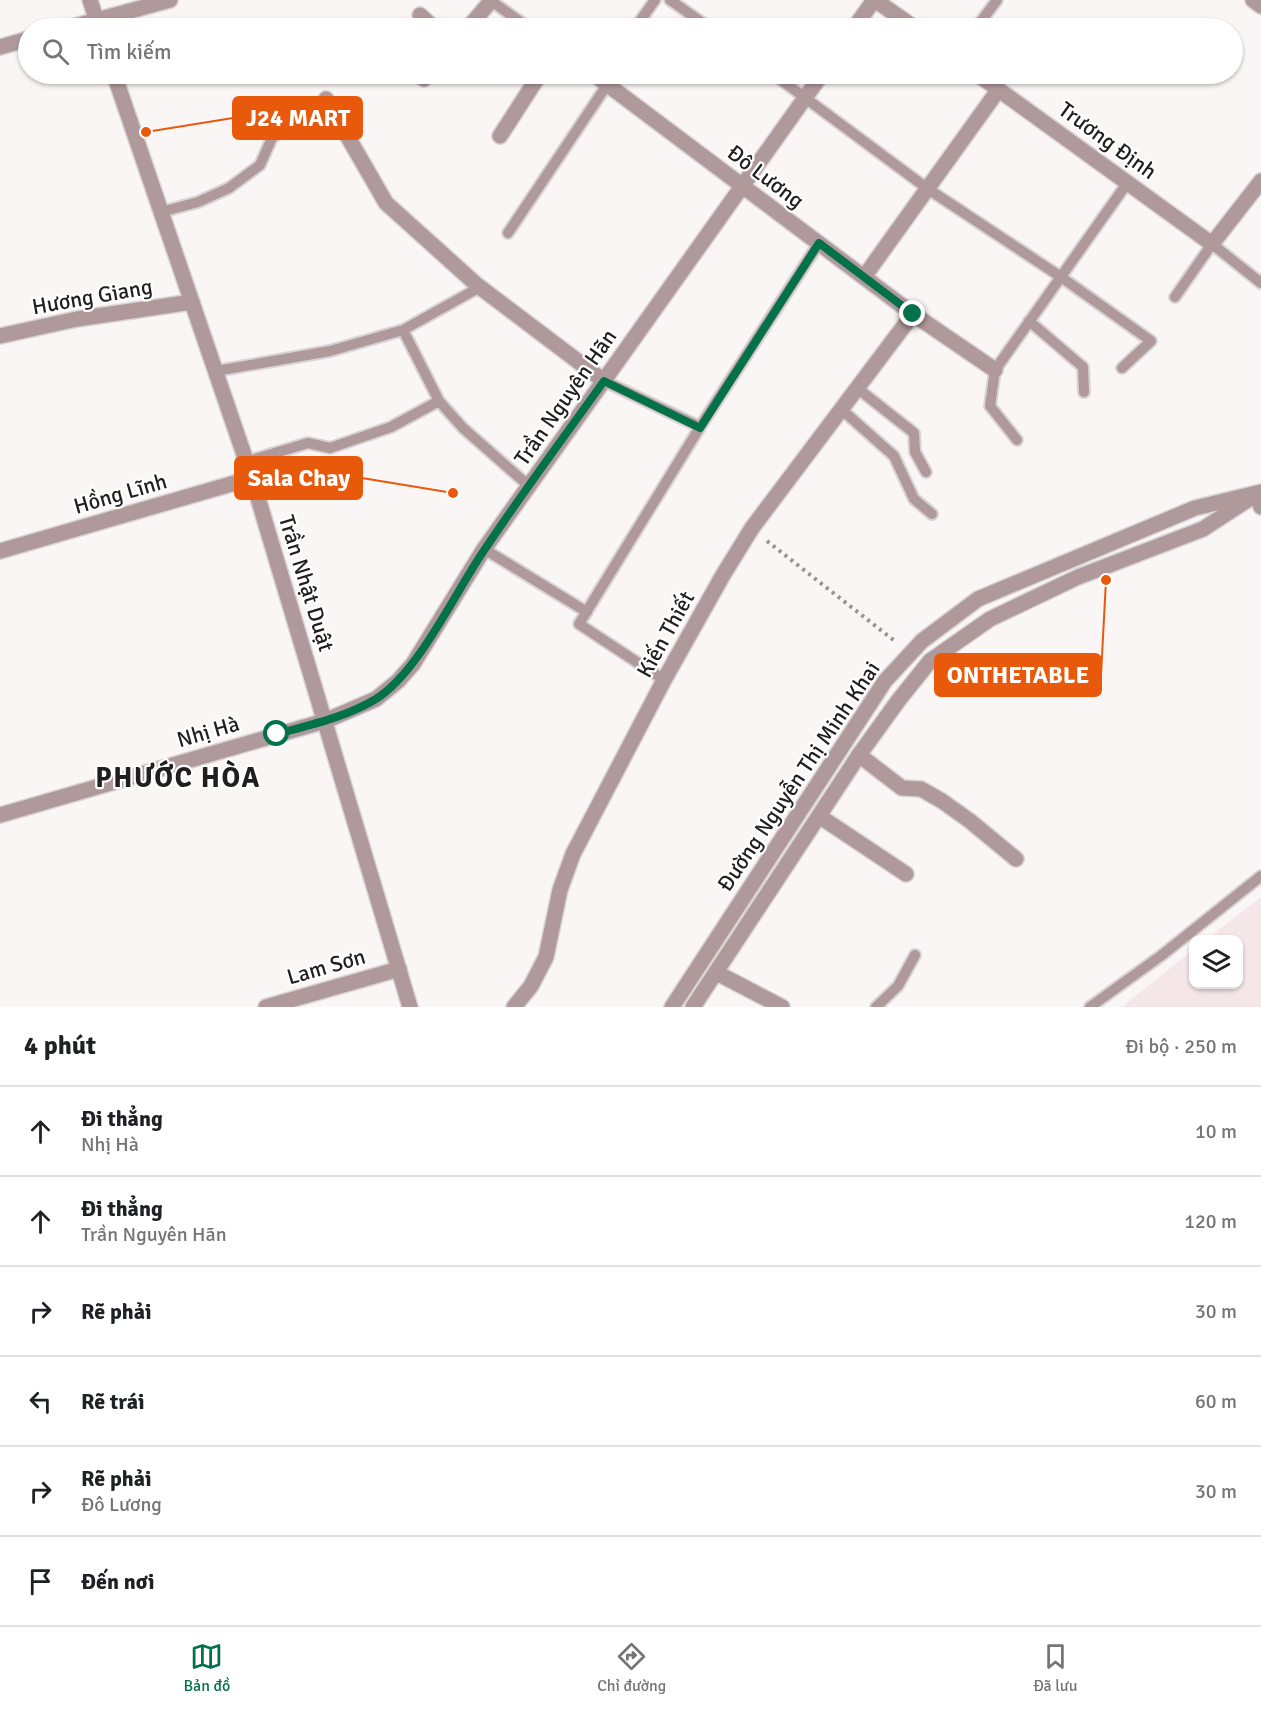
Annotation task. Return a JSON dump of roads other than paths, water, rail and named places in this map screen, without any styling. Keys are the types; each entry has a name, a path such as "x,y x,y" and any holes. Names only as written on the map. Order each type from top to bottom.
{"street":[{"path":"90,0 96,18"},
{"path":"118,18 170,0"},
{"path":"476,18 491,0"},
{"path":"862,18 875,0 901,18"},
{"path":"1253,0 1261,6"},
{"path":"420,15 423,18"},
{"path":"0,47 18,42"},
{"name":"Trần Nhật Duật","path":"117,84 252,478 410,1007"},
{"path":"500,136 534,84"},
{"name":"Đô Lương","path":"608,84 913,314 995,370"},
{"name":"Trần Nguyên Hãn","path":"325,721 376,699 398,681 413,664 484,549 815,84"},
{"name":"Trương Định","path":"992,84 1212,244"},
{"path":"864,277 999,89"},
{"path":"326,99 386,203 477,285 604,381"},
{"path":"1212,244 1261,181"},
{"name":"Hương Giang","path":"0,336 77,319 192,302"},
{"name":"Kiến Thiết","path":"514,1007 531,986 546,957 560,890 573,854 664,680 723,575 752,528 913,314"},
{"name":"Hồng Lĩnh","path":"0,551 252,478"},
{"name":"Đường Nguyễn Thị Minh Khai","path":"672,1007 885,681 922,641 978,599 1195,508 1259,498"},
{"name":"Đường Nguyễn Thị Minh Khai","path":"693,1007 859,755 930,661 990,619 1078,577 1203,529 1259,498"},
{"name":"Nhị Hà","path":"0,814 325,721"},
{"path":"859,755 902,788 921,789 942,801 1016,858"},
{"path":"819,816 906,874"},
{"path":"701,963 782,1007"},
{"name":"Lam Sơn","path":"266,1007 399,969"}],"lane":[{"path":"491,0 515,18"},
{"path":"642,18 655,0"},
{"path":"670,0 696,18"},
{"path":"984,18 997,0"},
{"path":"508,233 596,84"},
{"path":"787,84 928,189 1061,277 1151,341 1122,368"},
{"path":"161,212 198,202 229,188 260,165 272,138 326,99"},
{"path":"1017,440 990,406 995,370 1128,182"},
{"path":"664,680 579,624 700,428 819,243"},
{"path":"1175,297 1212,244 1261,284"},
{"path":"216,371 330,351 403,330 473,291 477,285"},
{"path":"1029,321 1083,366 1084,392"},
{"path":"403,330 439,401 463,428 529,486"},
{"path":"604,381 700,428"},
{"path":"857,388 914,433 915,452 926,472"},
{"path":"245,462 308,442 330,448 391,427 439,401"},
{"path":"841,408 894,456 914,499 932,514"},
{"path":"484,549 587,612"},
{"path":"1090,1007 1162,955 1261,876"},
{"path":"876,1007 898,986 915,955"}],"place":[{"name":"J24 MART","path":"146,132"},
{"name":"Sala Chay","path":"453,493"},
{"name":"ONTHETABLE","path":"1106,580"}],"district":[{"name":"PHƯỚC HÒA","path":"178,777"}]}
